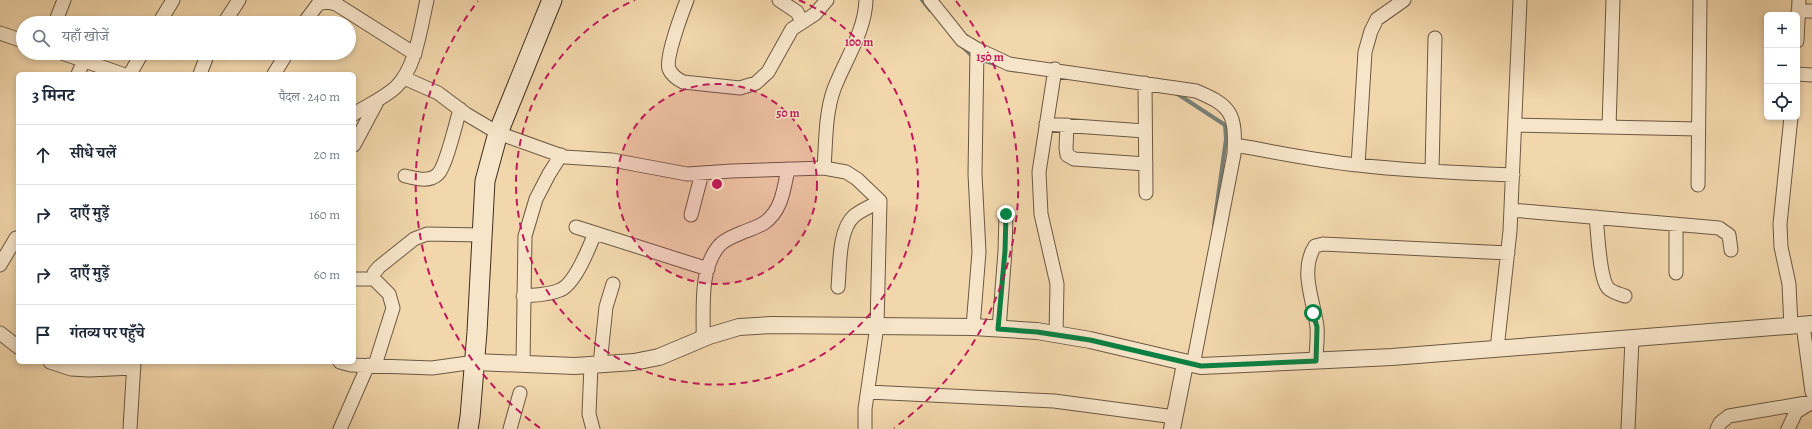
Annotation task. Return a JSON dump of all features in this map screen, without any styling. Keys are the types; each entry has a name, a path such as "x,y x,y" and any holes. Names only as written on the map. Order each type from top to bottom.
{"main road":[{"path":"468,429 475,362 485,181 498,133 552,0"}],"street":[{"path":"58,16 64,0"},
{"path":"163,16 173,0"},
{"path":"228,16 238,0"},
{"path":"356,113 396,87 404,78 414,54 427,0"},
{"path":"686,0 669,57 669,69 675,77 683,82 740,88 756,83 768,72 792,29 815,14 828,0"},
{"path":"779,0 798,12 802,22"},
{"path":"824,168 827,121 834,90 861,29 866,0"},
{"path":"868,392 1054,401 1174,423 1189,364 1234,154 1236,134 1231,114 1218,100 1196,91 1055,69 1010,64 977,49 962,40 930,0"},
{"path":"1358,165 1365,52 1371,31 1377,19 1404,0"},
{"path":"1497,349 1508,253 1511,210 1520,0"},
{"path":"1609,127 1613,0"},
{"path":"1698,185 1700,0"},
{"path":"309,16 318,4 327,2 336,4 355,16"},
{"path":"1798,5 1812,11"},
{"path":"356,17 414,54"},
{"path":"0,33 16,39"},
{"path":"1432,171 1435,38"},
{"path":"973,328 979,252 975,174 977,49"},
{"path":"79,72 84,60 117,72"},
{"path":"131,72 138,60"},
{"path":"201,72 205,60"},
{"path":"275,72 282,60"},
{"path":"1055,69 1039,172 1039,193 1041,214 1057,284 1056,335"},
{"path":"1800,74 1812,75"},
{"path":"404,78 438,93 498,133 561,155 612,160 687,174 824,168 846,172 857,179 880,201 877,326 865,409 865,429"},
{"path":"1145,83 1146,193"},
{"path":"356,141 378,100"},
{"path":"405,176 420,180 430,178 438,174 443,164 460,109"},
{"path":"1791,120 1780,224 1781,247 1789,284 1802,325 1812,392"},
{"path":"1046,124 1145,131"},
{"path":"1067,125 1067,155 1074,159 1146,164"},
{"path":"1515,125 1698,129"},
{"path":"1235,145 1311,159 1358,165 1432,171 1513,175"},
{"path":"523,364 525,236 536,199 548,174 561,155"},
{"path":"703,339 706,278 712,256 719,245 734,236 764,223 774,213 782,199 788,169"},
{"path":"691,215 702,173"},
{"path":"838,287 843,235 848,223 854,216 880,201"},
{"path":"1511,210 1719,228 1729,235 1731,250"},
{"path":"998,329 1005,251 1006,214"},
{"path":"1596,217 1602,276 1608,287 1613,292 1625,296"},
{"path":"1676,224 1676,273"},
{"path":"576,227 708,269"},
{"path":"523,296 561,290 569,284 582,263 595,233"},
{"path":"340,429 372,365 393,308 389,294 374,278 374,273 379,267 414,239 427,234 482,235"},
{"path":"0,265 16,239"},
{"path":"1316,361 1317,327 1308,278 1308,263 1315,246 1323,244 1508,253"},
{"path":"356,279 374,278"},
{"path":"593,429 589,414 606,307 613,284"},
{"path":"348,364 432,368 475,362 523,364 596,364 634,362 659,357 703,339 739,328 772,325 973,328 1037,332 1090,340 1201,366 1392,357 1802,325"},
{"path":"0,333 16,345"},
{"path":"1628,429 1632,339"},
{"path":"56,364 71,369 89,370 134,365 130,429"},
{"path":"510,429 520,393"},
{"path":"1716,429 1720,423 1729,416 1812,402"},
{"path":"1788,429 1796,412 1812,402"}],"waterway":[{"path":"922,0 930,10"},
{"path":"962,46 972,56"},
{"path":"982,60 998,65"},
{"path":"1176,93 1225,125 1226,139 1214,225"}],"route":[{"path":"1006,214 1005,251 998,329 1037,332 1090,340 1185,364 1201,366 1316,361 1317,327 1313,313"}]}
